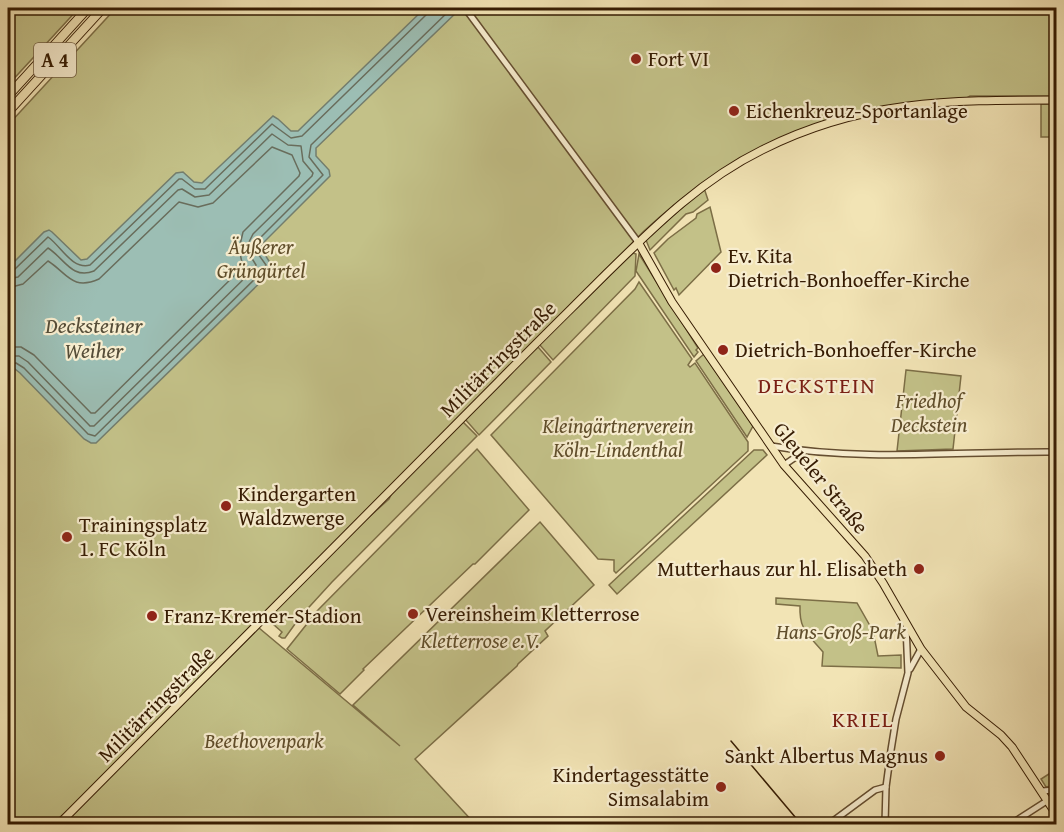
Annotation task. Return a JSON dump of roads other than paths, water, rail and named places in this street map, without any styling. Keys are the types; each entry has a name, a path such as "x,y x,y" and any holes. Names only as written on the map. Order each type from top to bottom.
{"highway":[{"name":"A 4","path":"8,96 88,8"},
{"name":"A 4","path":"8,112 103,8"}],"main road":[{"name":"Militärringstraße","path":"59,825 638,242 679,205 721,172 793,135 837,120 881,109 924,103 1056,100"},
{"name":"Gleueler Straße","path":"638,242 672,302 784,465 870,564 921,649 966,707 1001,735 1012,747 1056,811"}],"street":[{"name":"Gleueler Straße","path":"466,9 638,242"},
{"path":"771,446 804,451 887,456 1056,452"},
{"path":"784,465 804,451"},
{"path":"906,626 908,673"},
{"path":"885,825 886,787 896,719 908,673 921,649"},
{"path":"829,825 875,790 886,787"},
{"path":"1042,791 1056,790"},
{"path":"1011,825 1056,795"}],"water":[{"name":"Decksteiner Weiher","path":"425,8 461,8 316,148 316,156 329,170 330,176 262,244 263,251 273,270 96,443 84,439 20,373 15,369 8,371 8,268 44,232 49,230 81,260 87,259 176,173 183,172 194,182 202,183 273,116 291,131 298,131"}],"tram line":[{"path":"731,741 801,824"}],"place":[{"name":"Fort VI","path":"636,59"},
{"name":"Eichenkreuz-Sportanlage","path":"734,111"},
{"name":"Ev. Kita Dietrich-Bonhoeffer-Kirche","path":"716,268"},
{"name":"Dietrich-Bonhoeffer-Kirche","path":"723,350"},
{"name":"Kindergarten Waldzwerge","path":"226,506"},
{"name":"Trainingsplatz 1. FC Köln","path":"67,537"},
{"name":"Mutterhaus zur hl. Elisabeth","path":"919,569"},
{"name":"Vereinsheim Kletterrose","path":"413,614"},
{"name":"Franz-Kremer-Stadion","path":"152,616"},
{"name":"Sankt Albertus Magnus","path":"940,756"},
{"name":"Kindertagesstätte Simsalabim","path":"721,787"}],"district":[{"name":"DECKSTEIN","path":"817,385"},
{"name":"KRIEL","path":"863,719"}],"park label":[{"name":"Äußerer Grüngürtel","path":"261,259"},
{"name":"Friedhof Deckstein","path":"929,413"},
{"name":"Kleingärtnerverein Köln-Lindenthal","path":"618,438"},
{"name":"Hans-Groß-Park","path":"841,632"},
{"name":"Kletterrose e.V.","path":"480,641"},
{"name":"Beethovenpark","path":"264,741"}]}
